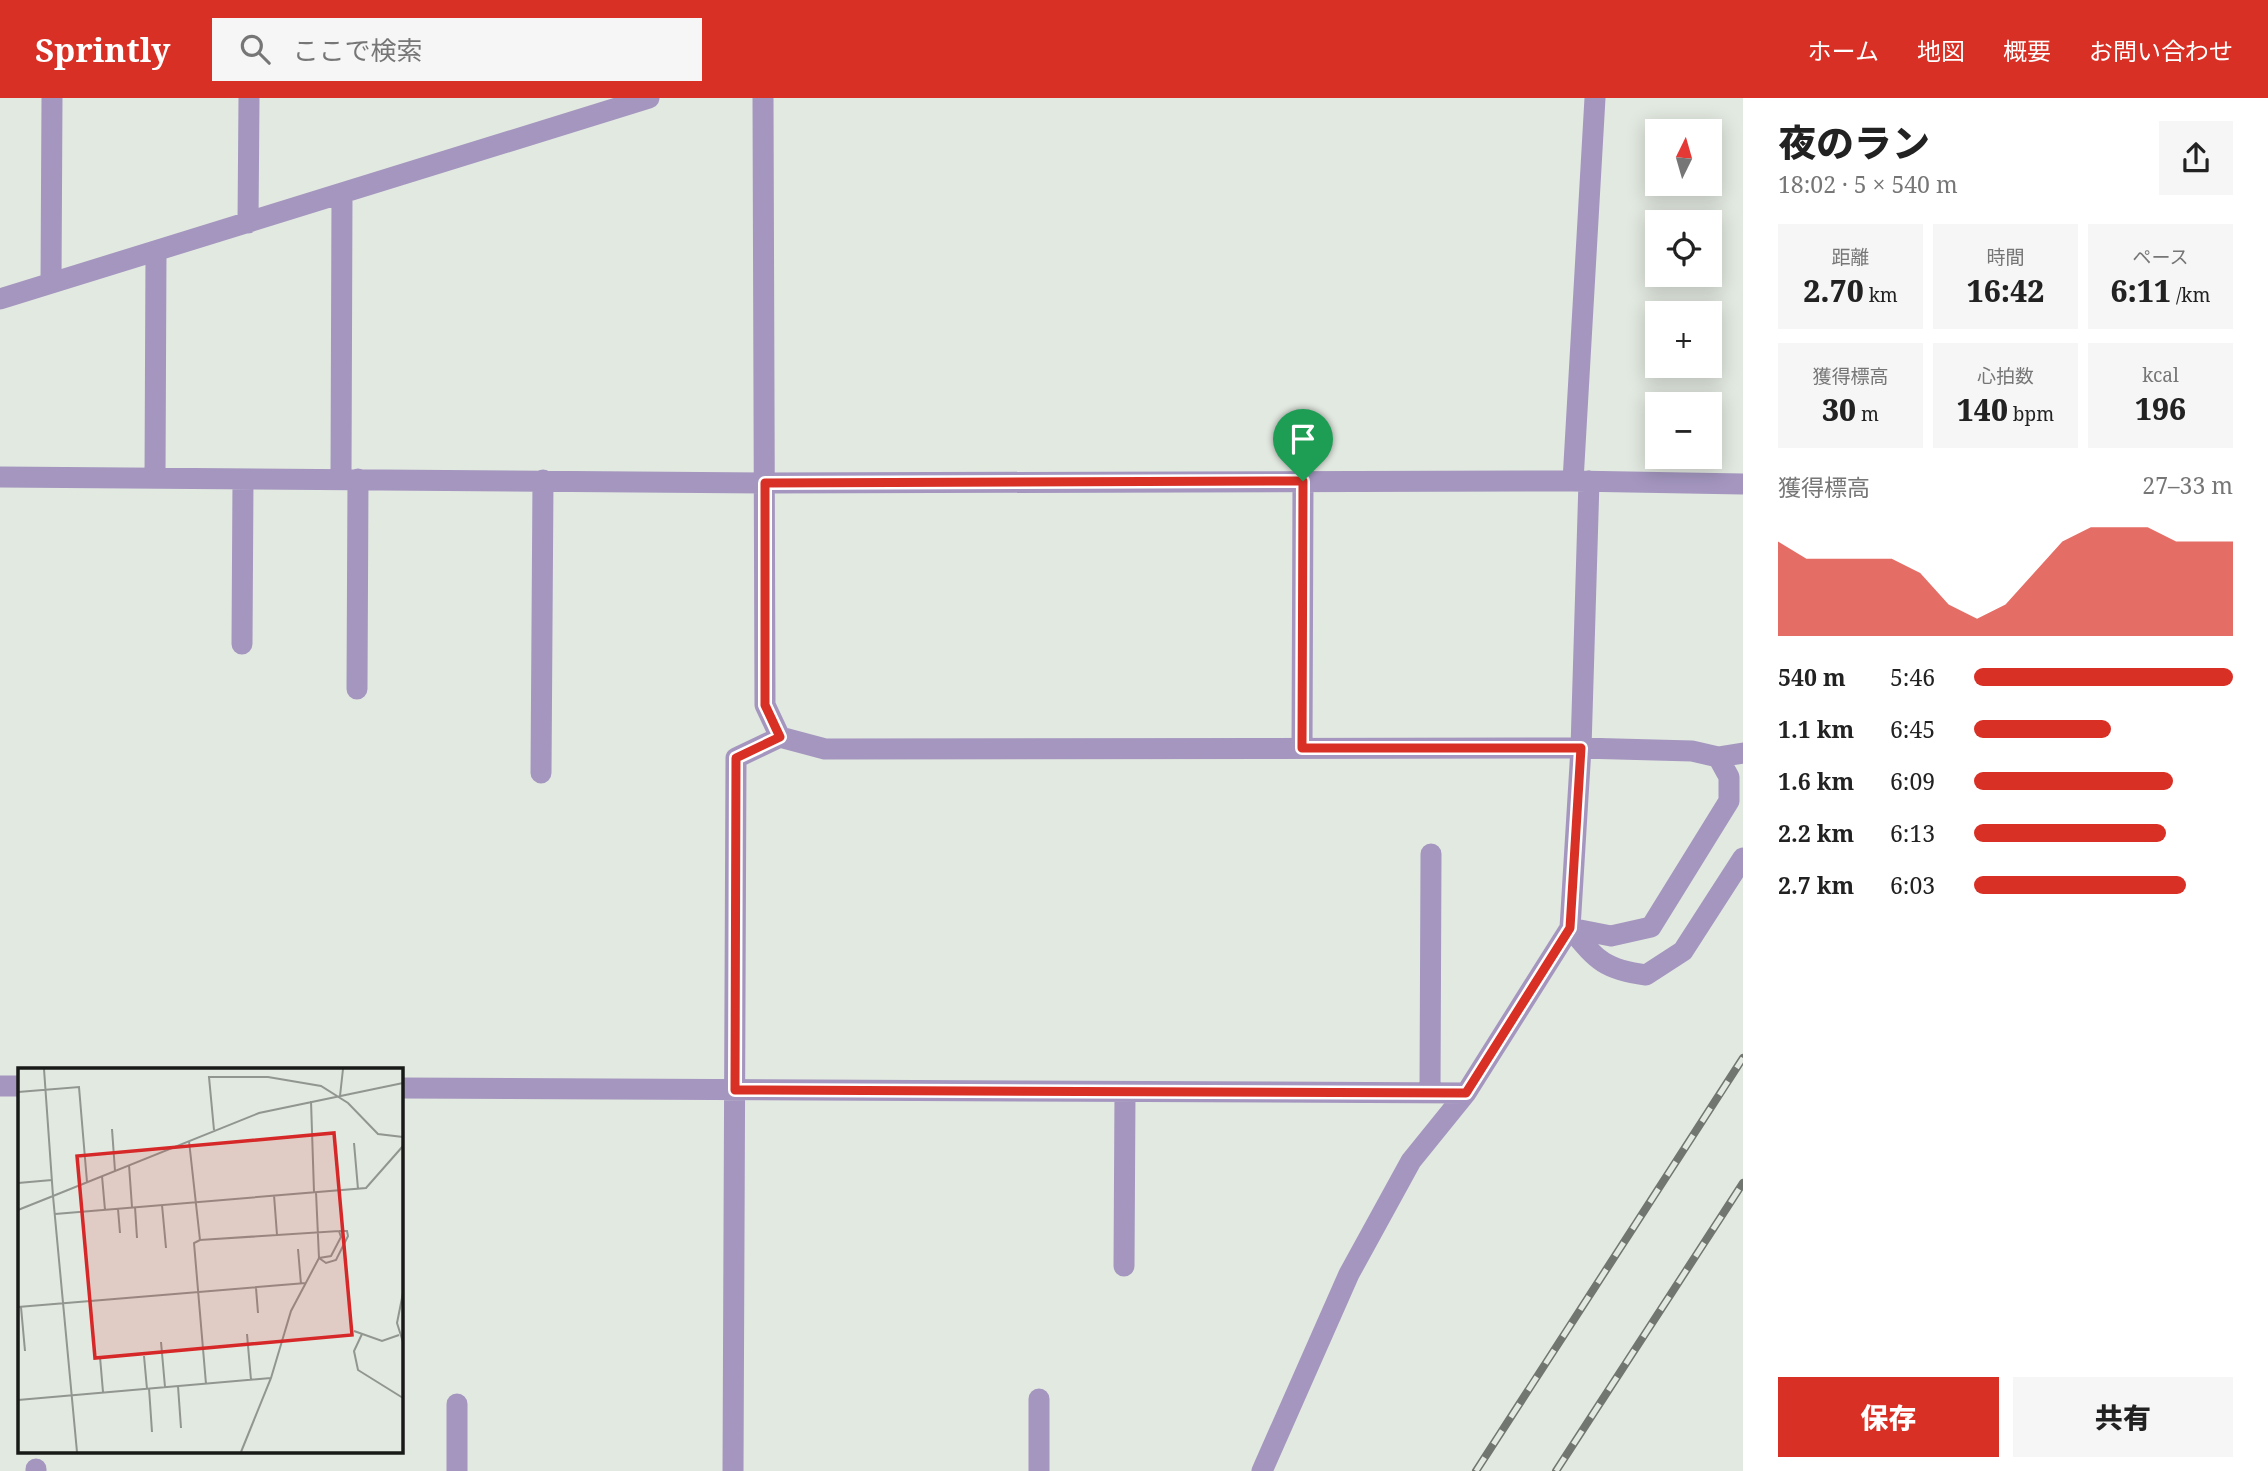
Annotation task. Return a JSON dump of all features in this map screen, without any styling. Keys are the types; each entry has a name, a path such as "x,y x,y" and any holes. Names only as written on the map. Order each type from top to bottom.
{"street":[{"path":"51,283 52,98"},
{"path":"248,223 249,98"},
{"path":"0,299 649,98"},
{"path":"763,98 765,705 780,737"},
{"path":"1262,1471 1349,1274 1411,1161 1466,1093 1570,928 1581,748 1581,481 1595,98"},
{"path":"342,192 357,689"},
{"path":"155,478 156,251"},
{"path":"0,477 765,483 1581,481 1743,484"},
{"path":"242,644 243,478"},
{"path":"541,773 543,480"},
{"path":"1302,748 1303,481"},
{"path":"733,1471 736,758 780,737 825,749 1581,748 1692,751 1718,757 1743,753"},
{"path":"1570,928 1611,936 1651,926 1729,801 1729,777 1718,757"},
{"path":"1430,1093 1431,854"},
{"path":"1570,928 1592,954 1614,970 1646,975 1683,951 1743,858"},
{"path":"0,1086 18,1086"},
{"path":"402,1088 1466,1093"},
{"path":"1124,1266 1125,1092"},
{"path":"1039,1399 1039,1471"},
{"path":"457,1404 457,1471"}],"railway":[{"path":"1476,1471 1743,1058"},
{"path":"1556,1471 1743,1183"}],"route":[{"path":"1303,481 1302,748 1581,748 1570,928 1560,948 1466,1093 735,1090 736,758 780,737 765,705 765,483 1303,481"}]}
